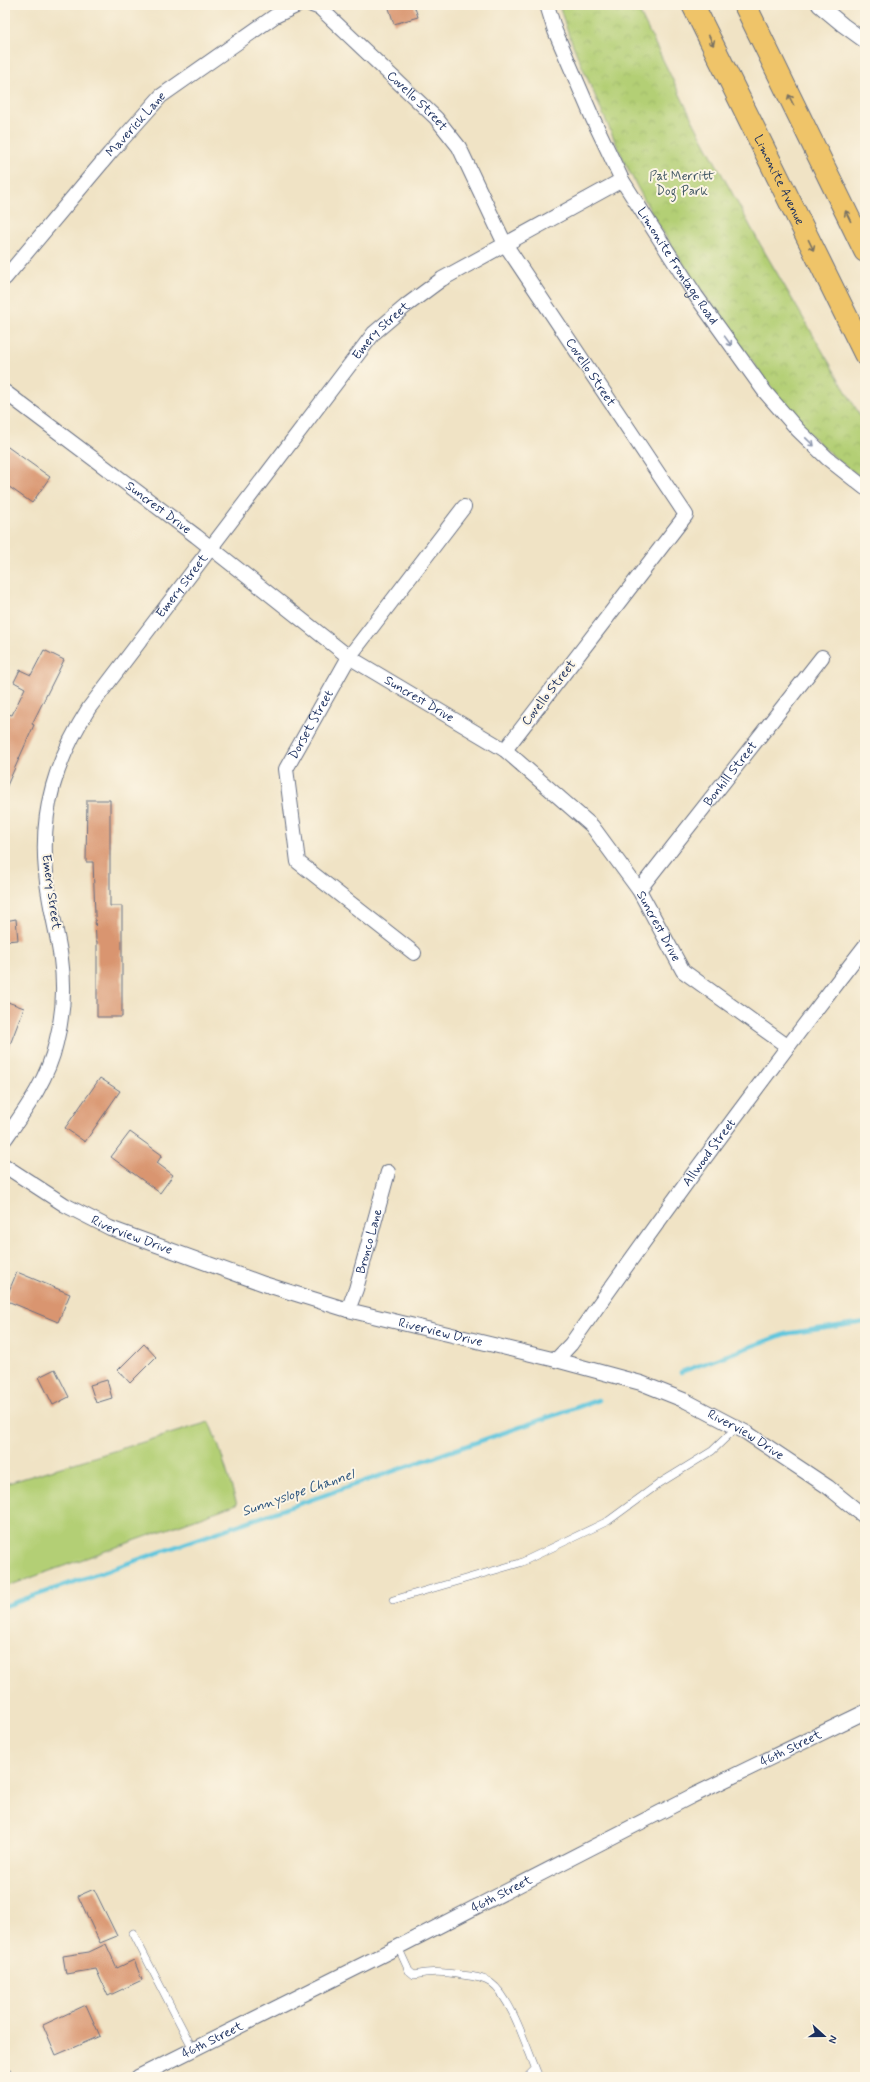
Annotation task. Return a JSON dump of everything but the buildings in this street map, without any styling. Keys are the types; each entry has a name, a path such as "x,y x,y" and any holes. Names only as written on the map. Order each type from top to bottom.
{"main road":[{"name":"Limonite Avenue","path":"693,5 865,354"},
{"path":"745,5 865,251"}],"street":[{"name":"Maverick Lane","path":"5,278 110,153 161,96 274,16 298,5"},
{"name":"Covello Street","path":"312,5 320,8 436,118 459,147 506,244 686,515 505,750"},
{"name":"Limonite Frontage Road","path":"547,5 555,31 584,99 622,180 696,296 766,392 798,430 827,458 865,488"},
{"path":"820,5 843,25 865,41"},
{"name":"Emery Street","path":"5,1138 32,1101 46,1074 56,1044 61,1017 63,991 61,959 46,873 44,839 49,796 58,765 72,736 89,708 209,548 374,333 407,304 442,279 622,180"},
{"name":"Suncrest Drive","path":"5,392 349,657 505,750 592,826 639,890 683,971 787,1046"},
{"name":"Dorset Street","path":"414,953 298,862 286,769 349,657 464,507"},
{"name":"Bonhill Street","path":"639,890 822,656"},
{"name":"Allwood Street","path":"556,1360 571,1344 666,1209 787,1046 865,946"},
{"name":"Riverview Drive","path":"5,1166 65,1205 110,1228 264,1284 348,1310 556,1360 641,1383 686,1401 737,1427 828,1487 865,1517"},
{"name":"Bronco Lane","path":"348,1310 356,1289 388,1172"},
{"name":"46th Street","path":"138,2077 398,1947 690,1797 865,1712"}],"lane":[{"path":"393,1600 520,1563 608,1520 660,1483 712,1451 737,1427"},
{"path":"133,1933 193,2049"},
{"path":"398,1947 409,1971 414,1975 433,1971 443,1971 484,1979 491,1982 503,1995 510,2006 539,2077"},
{"path":"5,2067 10,2077"},
{"path":"527,2077 535,2069"}],"green space":[{"name":"Pat Merritt Dog Park","path":"559,5 636,5 695,125 760,244 865,424 865,469 860,476 827,450 797,420 758,369 680,259 656,221 630,173 577,55"},
{"path":"209,1422 219,1447 237,1504 5,1587 5,1484"}],"waterway":[{"name":"Sunnyslope Channel","path":"681,1372 785,1334 865,1322"},
{"name":"Sunnyslope Channel","path":"5,1606 598,1400"}]}
